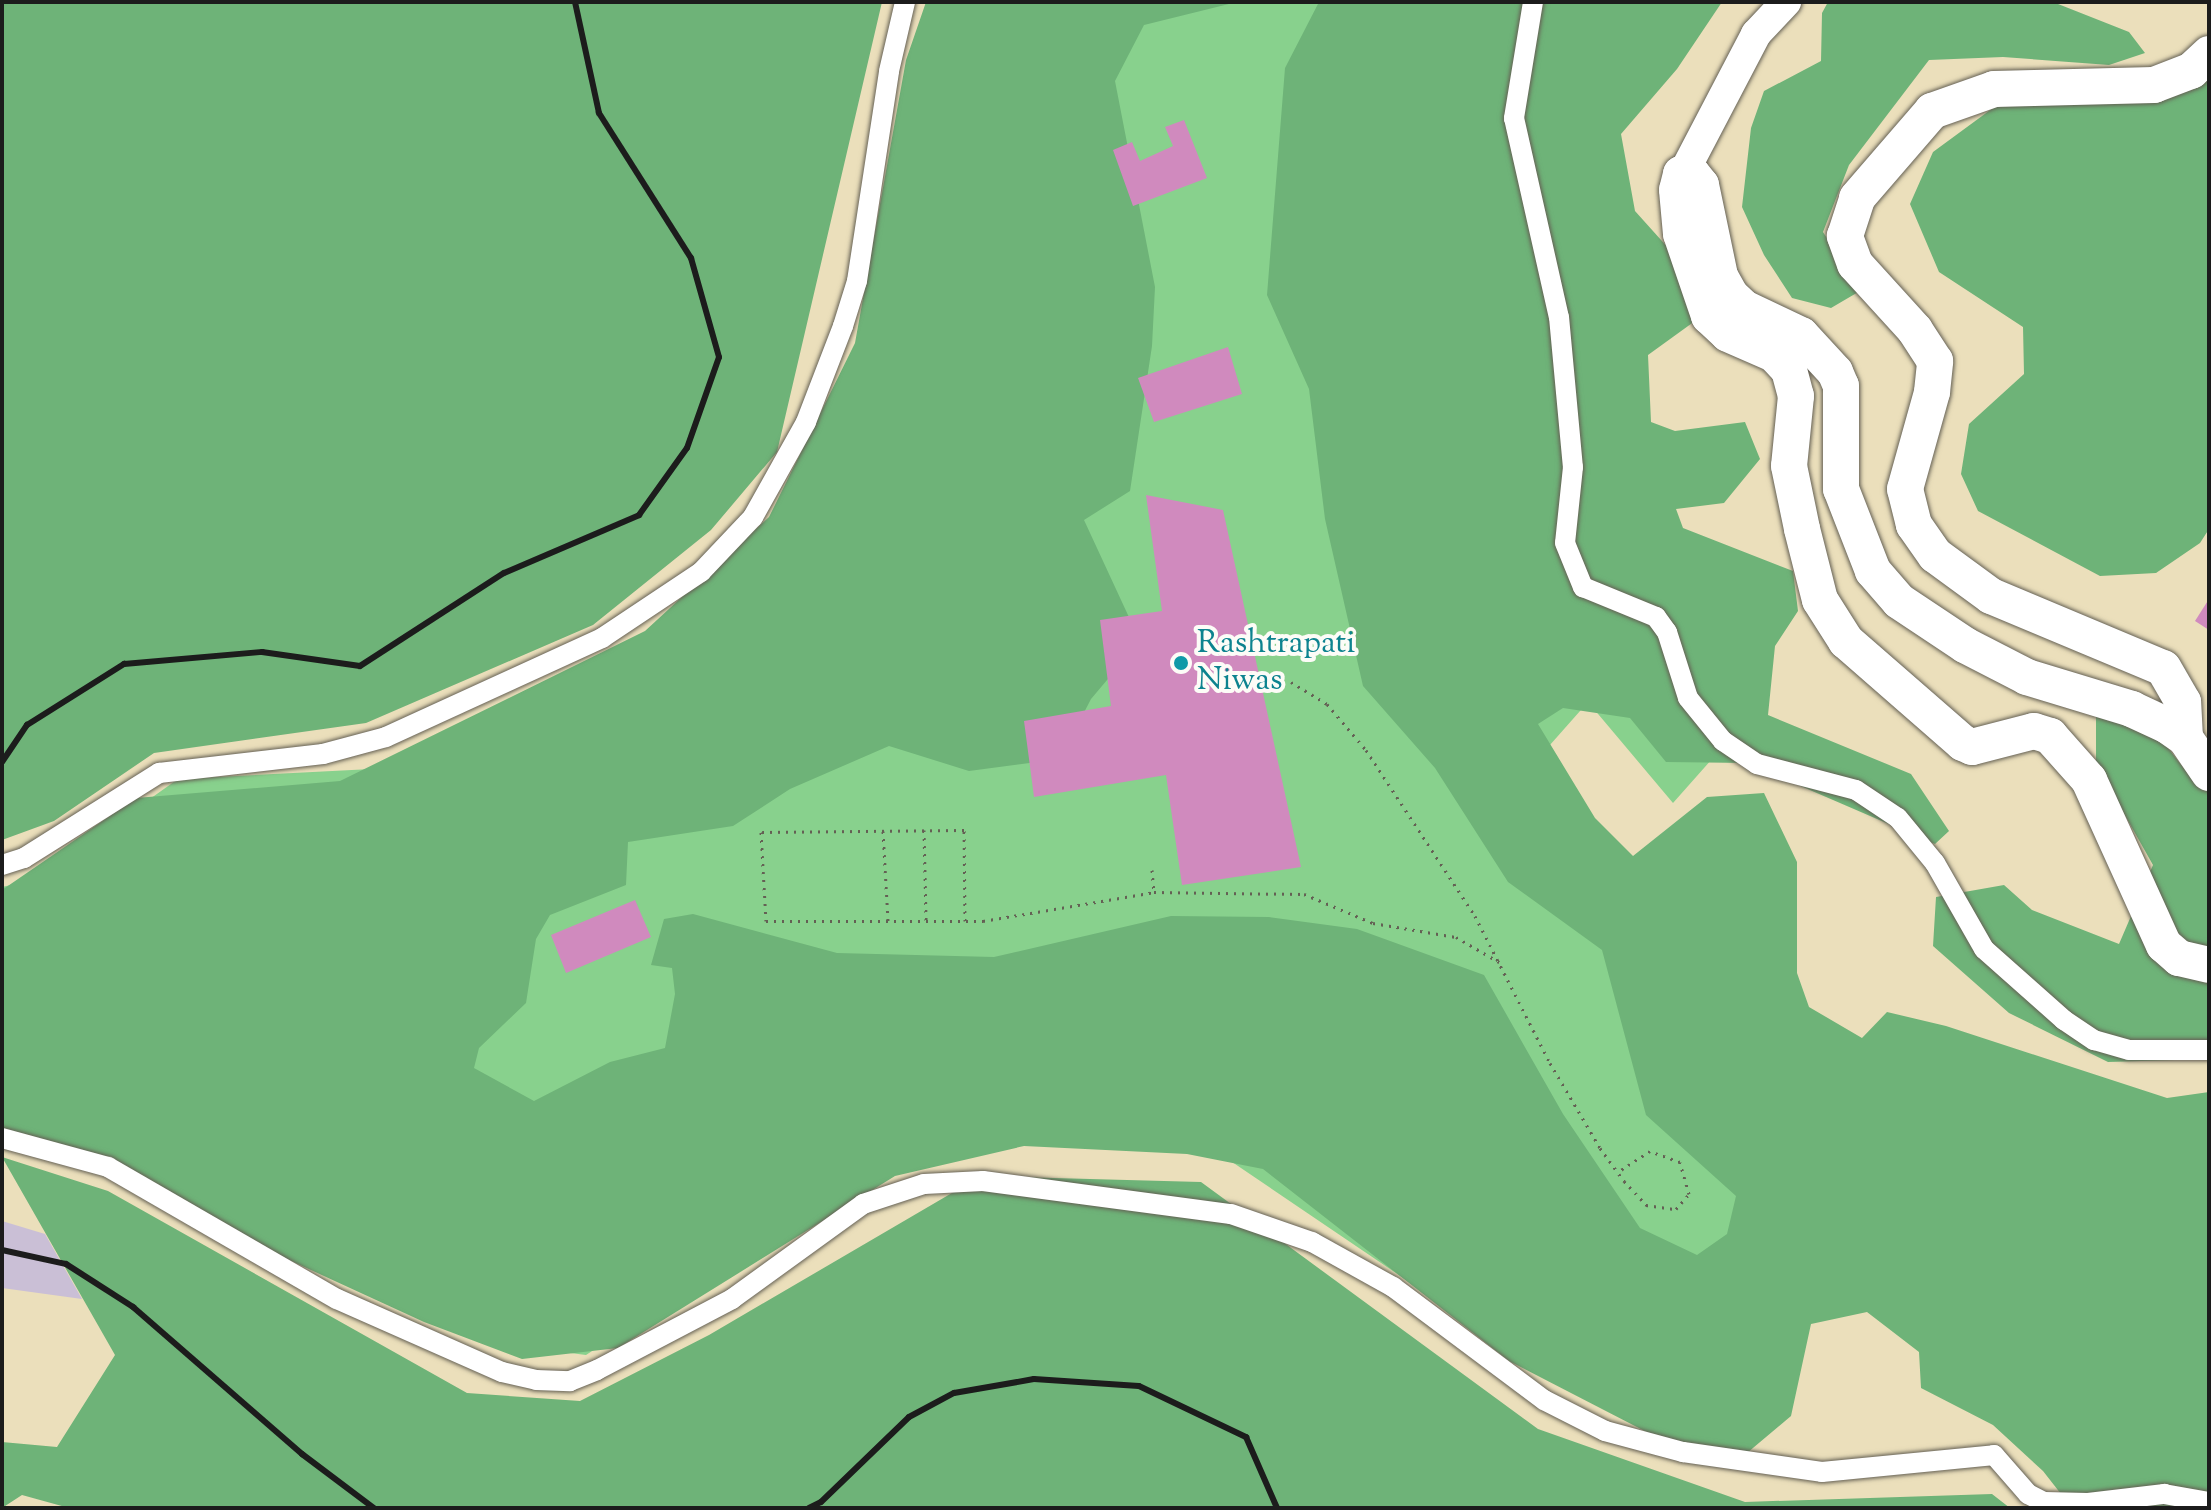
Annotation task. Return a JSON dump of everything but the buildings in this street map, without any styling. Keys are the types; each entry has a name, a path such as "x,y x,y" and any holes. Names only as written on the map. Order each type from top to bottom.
{"highway":[{"path":"2185,738 2183,702 2163,668 1991,596 1935,555 1914,525 1905,489 1935,361 1915,330 1855,264 1845,236 1857,198 1932,111 1994,89 2154,85 2191,71 2209,54"},
{"path":"2209,773 2185,738 2132,709 2027,677 1965,645 1899,601 1873,571 1841,489 1841,386 1835,372 1801,335 1744,308 1731,296 1720,276 1701,185 1692,174 1684,172 1677,190 1681,234 1709,316 1728,334 1774,354 1789,370 1796,396 1789,466 1802,529 1820,600 1846,641 1963,743 1972,747 2034,731 2050,736 2089,780 2164,945 2179,958 2209,965"}],"main road":[{"path":"1684,172 1756,34 1786,2"}],"street":[{"path":"2,865 24,858 159,773 323,754 386,737 602,638 701,572 753,517 806,422 843,326 859,269 889,71 905,2"},
{"path":"1533,2 1514,118 1559,317 1573,467 1565,543 1583,587 1602,600 1642,608 1656,617 1667,632 1688,698 1723,741 1757,764 1856,790 1898,818 1935,863 1984,949 2064,1020 2094,1040 2129,1050 2209,1050"},
{"path":"2,1138 108,1167 337,1299 502,1372 536,1380 570,1381 718,1306 863,1204 924,1184 983,1181 1231,1214 1312,1242 1393,1287 1544,1400 1605,1431 1657,1445 1822,1472 1994,1455 2028,1494 2044,1502 2088,1503 2164,1494 2209,1502"}],"path":[{"path":"1291,682 1327,704 1366,750 1475,916 1550,1063 1618,1172 1646,1205 1676,1209 1689,1194 1680,1162 1650,1151 1618,1172"},
{"path":"924,830 926,921"},
{"path":"965,921 964,830 761,832 766,921 965,921 1154,892 1304,894 1373,923 1456,937 1499,962"},
{"path":"883,831 888,921"},
{"path":"1152,870 1154,892"}],"shaded area":[{"path":"2,1221 45,1234 82,1299 2,1288"}],"green space":[{"path":"2,2 882,2 777,452 711,530 593,625 366,723 154,753 54,821 2,840"},
{"path":"926,2 1237,2 1144,25 1115,81 1155,287 1152,346 1130,491 1084,520 1140,641 1091,699 1060,759 969,771 889,746 790,789 733,826 628,842 626,885 550,915 536,939 526,1003 479,1048 474,1068 534,1101 610,1062 665,1048 675,994 672,968 651,965 664,919 693,914 837,953 994,957 1171,916 1269,917 1357,929 1484,975 1563,1114 1640,1228 1697,1255 1727,1234 1736,1196 1646,1115 1602,950 1508,882 1435,768 1363,686 1325,519 1309,389 1267,295 1285,68 1319,2 1722,2 1677,69 1621,134 1635,211 1697,280 1695,321 1648,355 1651,422 1675,431 1745,422 1760,459 1724,503 1676,509 1683,528 1793,571 1798,611 1775,646 1768,715 1911,774 1949,831 1935,844 1747,763 1666,762 1630,718 1563,708 1538,724 1595,818 1633,856 1707,797 1764,793 1797,862 1797,973 1809,1007 1862,1038 1887,1012 1946,1026 2167,1098 2209,1092 2209,1508 2072,1508 2043,1471 1993,1425 1921,1388 1919,1352 1867,1312 1811,1324 1791,1416 1747,1453 1695,1457 1509,1361 1263,1169 1187,1154 1024,1146 895,1176 618,1348 522,1359 424,1322 2,1128 2,890 136,798 340,781 645,631 769,517 855,343 906,60"},
{"path":"933,2 1517,2 1712,759 1673,803 1588,702 1534,763 1786,1185 1567,1389 1207,1145 966,1134 844,1188 586,1355 508,1345 2,1117 2,887 37,879 178,779 391,768 672,627 781,515 866,368"},
{"path":"1828,2 2053,2 2129,32 2145,53 2109,65 2003,57 1929,60 1849,165 1823,232 1860,291 1831,308 1792,298 1764,255 1742,207 1751,128 1764,91 1821,61 1822,13"},
{"path":"2209,72 2209,529 2200,543 2156,573 2100,576 1978,511 1961,474 1969,424 2024,374 2023,327 1939,272 1910,204 1933,152 1997,105"},
{"path":"2125,693 2186,771 2209,787 2209,1059 2108,1062 2009,1013 1933,946 1936,897 2004,885 2032,910 2119,944 2153,865 2096,764 2096,711"},
{"path":"2,1157 108,1191 467,1393 580,1401 709,1335 981,1176 1201,1182 1538,1429 1745,1502 1992,1494 2010,1508 69,1508 22,1495 2,1508 2,1442 57,1447 115,1355"}],"railway":[{"path":"2,762 27,725 124,664 262,652 360,666 504,573 639,515 687,448 719,357 691,258 599,113 575,2"},
{"path":"2,1250 66,1264 133,1307 302,1454 374,1508"},
{"path":"809,1508 821,1502 909,1417 954,1393 1034,1379 1139,1386 1246,1437 1277,1508"}],"place":[{"name":"Rashtrapati Niwas","path":"1181,663"}]}
